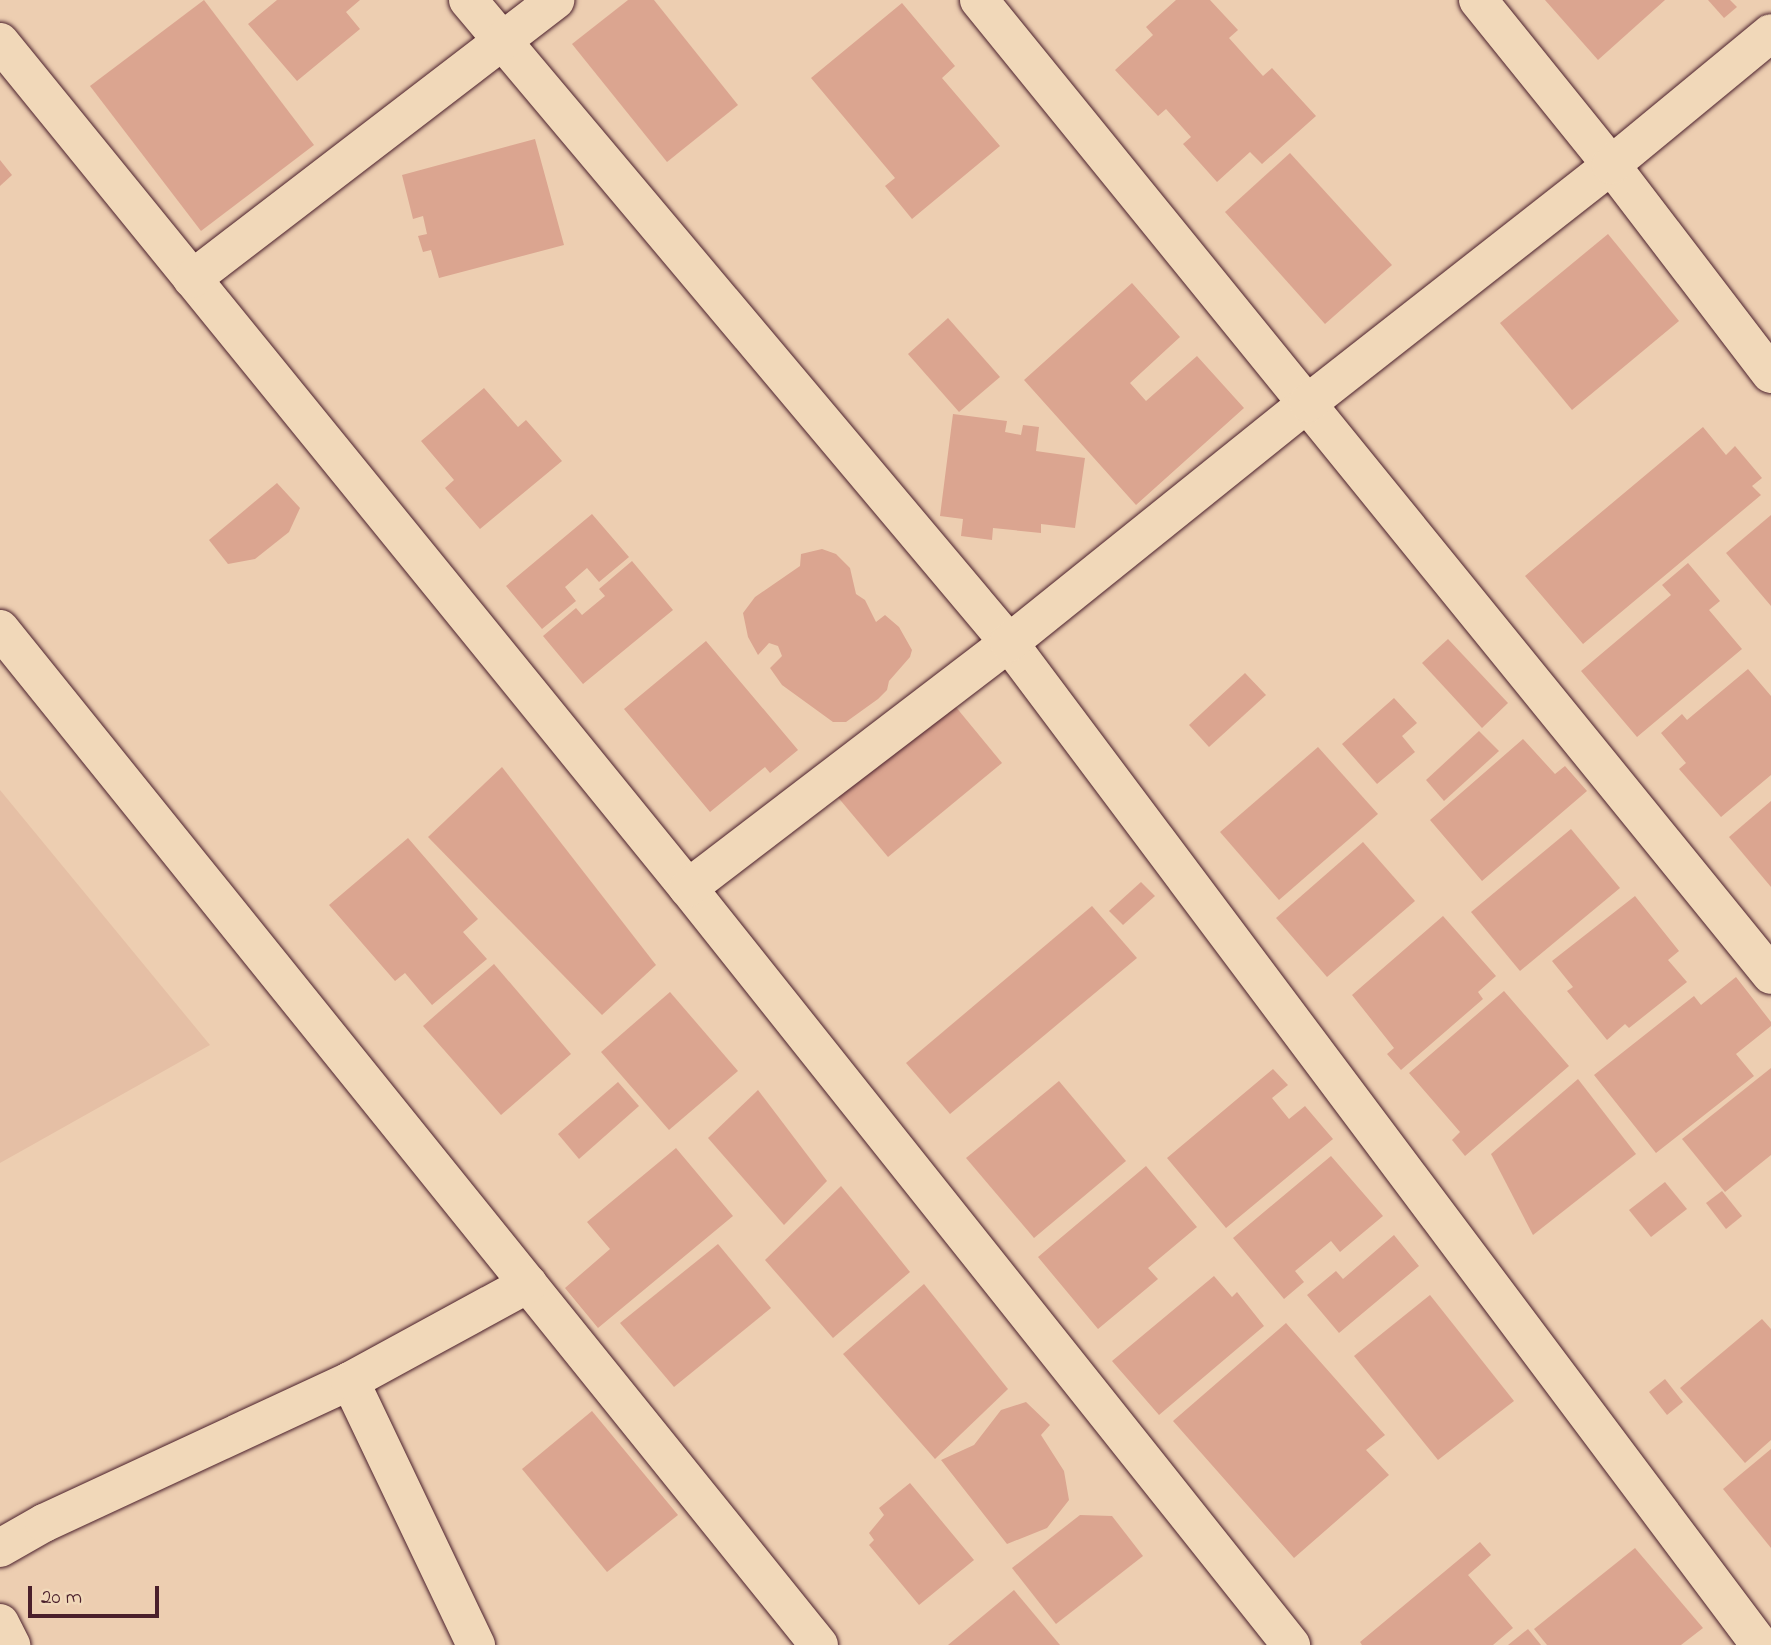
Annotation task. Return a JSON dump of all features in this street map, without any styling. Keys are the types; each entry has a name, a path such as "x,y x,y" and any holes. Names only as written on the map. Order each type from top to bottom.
{"street":[{"path":"468,0 1009,643 1760,1645"},
{"path":"192,279 555,0"},
{"path":"979,0 1771,975"},
{"path":"1478,0 1611,165 1771,374"},
{"path":"688,888 1009,643 1611,165 1771,33"},
{"path":"0,43 688,888 1291,1645"},
{"path":"0,629 820,1645"},
{"path":"0,1548 56,1517 350,1381 528,1284"},
{"path":"350,1381 476,1645"},
{"path":"0,1623 11,1645"}],"shaded area":[{"path":"0,790 210,1045 0,1163"}],"building":[{"path":"204,0 314,145 201,231 90,86"},
{"path":"277,0 360,0 346,12 360,29 297,81 248,24"},
{"path":"628,0 654,0 738,105 667,162 572,44"},
{"path":"1176,0 1210,0 1238,30 1229,38 1263,76 1272,68 1316,116 1262,164 1250,152 1217,182 1183,144 1191,137 1166,109 1158,116 1115,70 1153,35 1146,27"},
{"path":"1545,0 1665,0 1598,60"},
{"path":"1708,0 1730,0 1737,7 1724,18"},
{"path":"902,3 955,66 942,78 1000,146 912,219 885,186 895,178 811,78"},
{"path":"535,139 564,245 439,278 431,250 423,252 418,236 427,234 423,216 413,219 402,175"},
{"path":"1290,153 1392,265 1325,324 1225,212"},
{"path":"0,160 12,175 0,186"},
{"path":"1608,234 1679,321 1572,410 1500,323"},
{"path":"1132,283 1180,337 1130,383 1146,401 1197,356 1244,408 1136,505 1024,380"},
{"path":"948,318 1000,377 959,412 908,354"},
{"path":"484,388 518,427 526,420 562,461 480,529 445,488 454,480 421,441"},
{"path":"953,414 1007,421 1005,432 1021,435 1023,425 1039,427 1036,451 1085,458 1075,528 1041,524 1041,533 993,528 992,540 961,536 963,519 940,516"},
{"path":"1703,427 1726,455 1735,446 1762,478 1752,486 1761,495 1583,644 1525,576"},
{"path":"277,483 300,508 289,532 255,559 228,564 209,540"},
{"path":"592,514 629,557 599,582 587,568 565,587 576,601 542,629 506,586"},
{"path":"1771,515 1771,606 1726,553"},
{"path":"822,549 836,554 850,568 856,594 865,600 876,622 885,615 899,627 912,650 910,657 889,681 887,690 846,722 833,722 782,685 770,668 782,656 778,646 769,643 758,655 748,637 743,613 755,597 800,566 801,554"},
{"path":"632,561 673,610 583,684 543,636 576,608 582,615 605,596 599,589"},
{"path":"1688,563 1720,601 1709,610 1742,649 1637,737 1581,671 1671,595 1662,585"},
{"path":"1448,639 1508,703 1482,728 1422,663"},
{"path":"706,641 798,750 770,773 765,767 710,812 624,709"},
{"path":"1748,669 1771,696 1771,775 1721,817 1679,769 1686,763 1661,733 1682,714 1687,720"},
{"path":"1245,673 1266,695 1209,747 1189,725"},
{"path":"946,695 1002,763 888,857 831,789"},
{"path":"1394,698 1417,723 1402,736 1415,752 1377,784 1342,744"},
{"path":"1479,731 1499,751 1444,801 1426,780"},
{"path":"1523,739 1555,774 1565,766 1587,791 1482,881 1430,820"},
{"path":"1318,747 1378,814 1279,900 1220,832"},
{"path":"502,767 656,965 602,1015 428,837"},
{"path":"1771,801 1771,887 1729,837"},
{"path":"1571,829 1620,888 1520,971 1471,912"},
{"path":"408,838 478,919 463,932 487,959 432,1005 405,973 395,981 329,905"},
{"path":"1363,842 1415,901 1327,977 1276,918"},
{"path":"1141,882 1155,896 1123,925 1109,911"},
{"path":"1635,896 1679,951 1668,960 1687,982 1629,1028 1625,1024 1607,1040 1567,991 1573,987 1552,961"},
{"path":"1092,906 1137,958 950,1114 906,1063"},
{"path":"1443,916 1496,976 1478,992 1483,999 1401,1070 1387,1054 1394,1048 1352,995"},
{"path":"494,964 571,1054 501,1115 423,1026"},
{"path":"1736,977 1771,1022 1771,1026 1736,1054 1754,1076 1656,1153 1594,1075 1694,996 1701,1005"},
{"path":"1504,991 1569,1066 1465,1156 1452,1140 1460,1132 1409,1073"},
{"path":"670,992 738,1071 669,1130 601,1052"},
{"path":"1771,1068 1771,1155 1725,1192 1682,1139"},
{"path":"1273,1069 1288,1085 1272,1098 1289,1119 1305,1106 1333,1139 1226,1228 1167,1158"},
{"path":"1578,1079 1636,1154 1533,1235 1491,1154"},
{"path":"1059,1081 1126,1161 1034,1238 966,1158"},
{"path":"618,1082 639,1106 579,1159 558,1134"},
{"path":"758,1090 827,1181 784,1225 708,1138"},
{"path":"676,1148 733,1216 598,1328 565,1288 610,1249 587,1222"},
{"path":"1331,1156 1383,1216 1340,1252 1331,1241 1295,1271 1304,1282 1284,1299 1233,1238"},
{"path":"1146,1166 1197,1227 1148,1268 1158,1279 1098,1329 1038,1257"},
{"path":"1665,1182 1687,1209 1651,1237 1629,1210"},
{"path":"841,1186 910,1272 833,1338 765,1260"},
{"path":"1722,1191 1742,1216 1726,1229 1706,1203"},
{"path":"1394,1235 1419,1266 1339,1333 1307,1295 1336,1271 1343,1279"},
{"path":"718,1244 771,1308 674,1387 620,1323"},
{"path":"1214,1276 1232,1297 1237,1292 1264,1326 1159,1415 1112,1361"},
{"path":"924,1284 1008,1389 935,1459 843,1354"},
{"path":"1430,1295 1514,1401 1438,1460 1354,1356"},
{"path":"1762,1319 1771,1329 1771,1440 1745,1463 1680,1388"},
{"path":"1286,1323 1385,1435 1366,1450 1389,1475 1294,1558 1173,1421"},
{"path":"1665,1379 1683,1402 1667,1415 1649,1392"},
{"path":"1026,1402 1050,1425 1041,1435 1064,1471 1069,1500 1047,1528 1007,1544 941,1460 974,1445 1001,1410"},
{"path":"592,1411 678,1515 607,1572 522,1469"},
{"path":"1771,1449 1771,1548 1723,1489"},
{"path":"910,1483 974,1560 919,1605 869,1545 874,1540 869,1533 884,1515 879,1508"},
{"path":"1080,1515 1112,1516 1143,1556 1056,1624 1012,1568"},
{"path":"1480,1542 1491,1555 1468,1575 1513,1628 1493,1645 1362,1645 1360,1642"},
{"path":"1635,1548 1703,1628 1681,1645 1547,1645 1534,1629"},
{"path":"1014,1590 1060,1645 948,1645"},
{"path":"1528,1629 1541,1645 1508,1645"}]}
